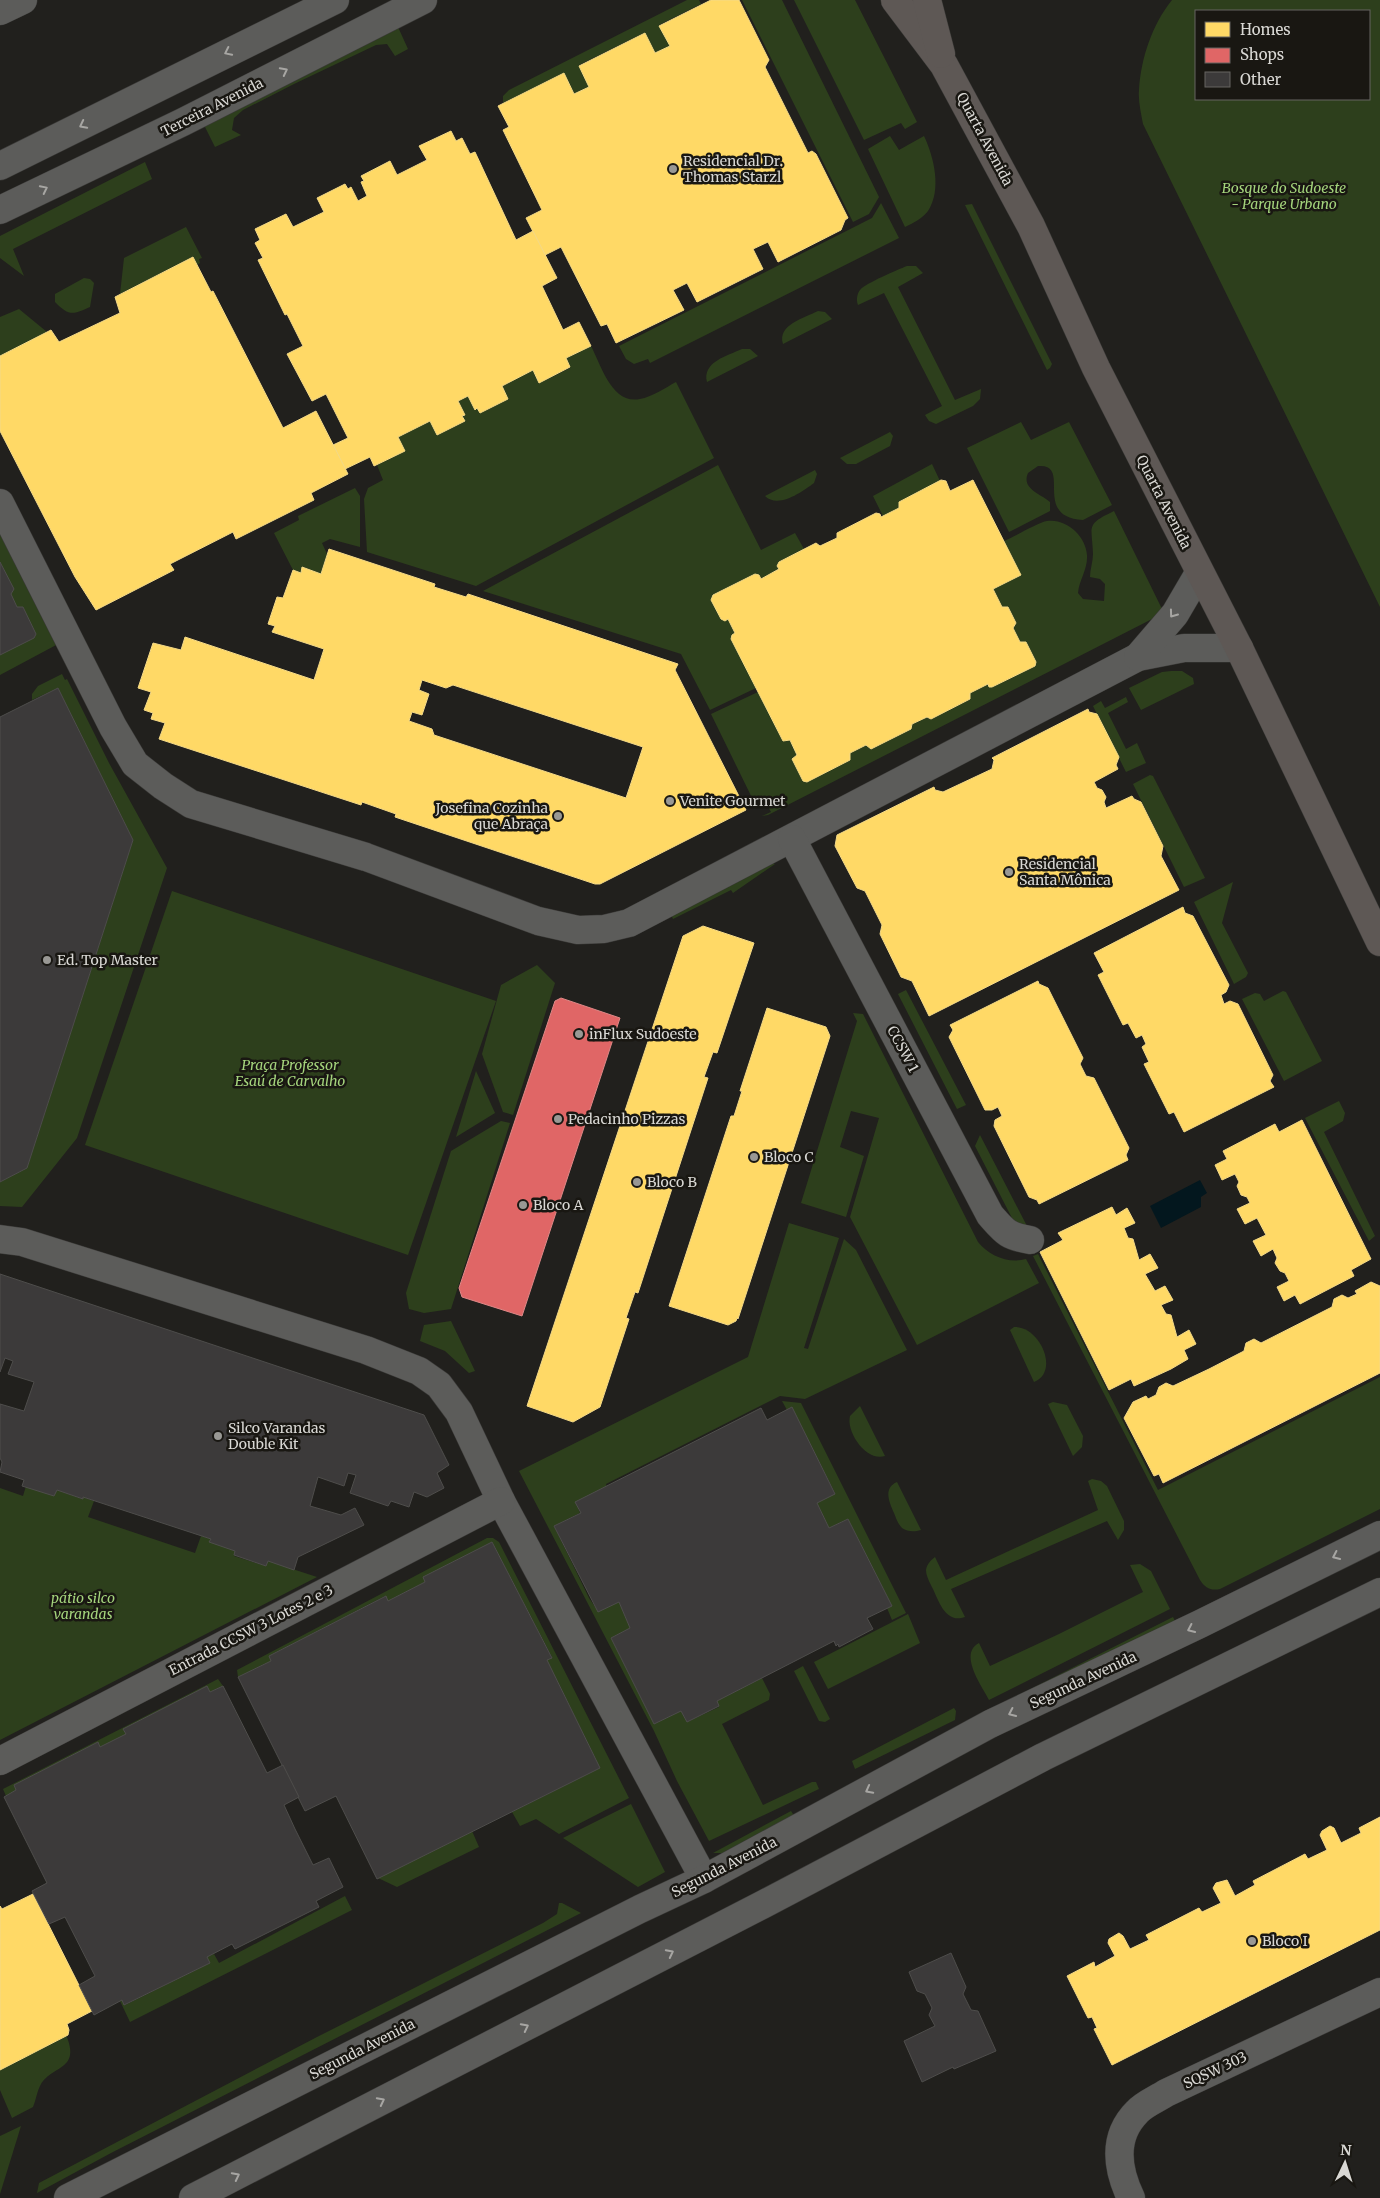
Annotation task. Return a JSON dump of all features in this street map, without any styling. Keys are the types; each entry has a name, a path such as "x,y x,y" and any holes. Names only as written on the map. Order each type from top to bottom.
{"main road":[{"name":"Quarta Avenida","path":"895,0 944,65 1031,226 1096,368 1199,573 1239,648 1380,942"},
{"name":"Quarta Avenida","path":"927,0 944,65"}],"street":[{"path":"0,11 23,0"},
{"path":"0,166 334,0"},
{"name":"Terceira Avenida","path":"0,210 156,136 423,0"},
{"path":"0,503 113,727 135,764 163,786 191,804 366,857 538,921 578,930 604,929 629,922 792,839 1138,657 1184,648 1239,648"},
{"path":"1138,657 1174,614 1199,573"},
{"name":"CCSW 1","path":"792,839 990,1215 1005,1232 1013,1237 1030,1240"},
{"path":"0,1239 22,1242 366,1350 419,1371 439,1385 459,1412 501,1501 704,1880"},
{"name":"Entrada CCSW 3 Lotes 2 e 3","path":"0,1761 501,1501"},
{"name":"Segunda Avenida","path":"68,2198 631,1913 704,1880 990,1724 1200,1624 1380,1535"},
{"path":"193,2198 753,1910 1043,1757 1380,1592"},
{"name":"SQSW 303","path":"1131,2198 1122,2179 1118,2153 1124,2128 1138,2111 1166,2093 1380,1992"}],"green space":[{"path":"687,0 699,0 701,4 659,25 670,46 655,53 644,33 579,65 589,87 574,94 564,73 503,103 503,96 509,90"},
{"path":"742,0 782,0 879,197 869,214 853,222"},
{"path":"794,0 855,0 917,122 905,129 901,123 864,140"},
{"name":"Bosque do Sudoeste - Parque Urbano","path":"1172,0 1380,0 1380,607 1143,124 1139,94 1140,78 1145,54 1159,20"},
{"path":"398,27 408,49 395,56 387,44 376,45 294,84 243,110 234,118 232,130 241,135 215,147 204,125"},
{"path":"890,136 899,150 924,136 931,154 935,173 935,193 928,211 905,227 868,149"},
{"path":"145,162 152,179 13,249 24,276 0,258 0,236"},
{"path":"881,203 899,238 650,363 648,359 634,364 626,359 619,346 872,218"},
{"path":"972,204 1052,364 1047,370 965,205"},
{"path":"186,227 202,258 199,259 200,263 197,265 193,257 120,294 124,258"},
{"path":"907,266 916,266 923,273 898,287 955,400 981,389 980,399 973,406 936,424 929,421 925,415 942,406 884,293 858,305 857,303 858,293 863,287"},
{"path":"84,278 90,279 94,283 90,307 75,313 67,312 55,302 55,294"},
{"path":"19,309 47,332 0,356 0,317"},
{"path":"818,311 825,312 832,319 783,344 782,337 788,327"},
{"path":"591,346 609,382 622,396 630,399 645,398 676,382 714,458 476,586 367,552 364,499 368,488 383,480 377,465 405,451 398,437 430,421 437,435 465,421 458,401 468,396 475,409 477,408 480,413 508,399 502,386 533,370 539,383 570,368 566,358"},
{"path":"742,349 750,349 758,356 707,382 706,375 712,365 723,357"},
{"path":"1021,422 1031,440 1069,422 1112,505 1083,520 1068,517 1059,510 1055,501 1052,473 1048,467 1038,466 1028,473 1027,483 1033,490 1050,502 1050,511 1009,532 967,448"},
{"path":"890,432 893,436 890,446 856,464 847,464 840,458"},
{"path":"932,464 940,481 899,502 899,508 883,516 873,496"},
{"path":"718,465 761,550 795,533 804,549 779,562 777,566 779,569 761,579 759,575 755,574 713,595 711,600 728,619 756,688 710,710 681,654 483,591"},
{"path":"815,470 817,474 814,483 790,498 776,501 770,500 765,496"},
{"path":"355,488 360,496 360,547 330,539 322,543 327,554 321,574 303,567 301,573 293,570 274,533 299,520 298,516"},
{"path":"1114,511 1162,609 1154,618 768,815 762,816 771,812 765,801 756,806 711,714 758,692 783,741 790,740 797,755 792,759 803,781 807,782 850,760 850,753 866,745 871,749 911,729 912,724 927,717 931,719 970,699 970,693 988,684 989,687 992,687 1035,666 1036,662 1026,642 1020,642 1013,628 1016,623 1008,607 1002,607 993,589 1021,575 1004,541 1047,521 1061,522 1068,525 1079,535 1086,548 1086,565 1078,593 1083,599 1104,601 1105,584 1100,579 1090,577 1093,554 1092,527 1098,520"},
{"path":"0,531 58,644 0,675 0,654 34,638 36,634 23,607 17,607 11,594 13,589 0,562"},
{"path":"1182,671 1193,678 1194,684 1141,710 1129,688 1162,672"},
{"path":"62,674 65,680 67,679 109,763 167,868 77,1138 22,1207 0,1206 0,1182 27,1168 133,840 58,688 32,700 32,694 38,686"},
{"path":"1126,697 1128,702 1108,713 1126,749 1137,743 1146,763 1126,772 1093,706 1101,701 1105,708"},
{"path":"1150,775 1153,776 1205,878 1184,887 1133,784"},
{"path":"770,863 775,864 733,893 731,890 673,919 669,910"},
{"path":"1233,882 1222,923 1248,973 1246,977 1234,984 1194,902"},
{"name":"Praça Professor Esaú de Carvalho","path":"172,891 496,1001 408,1255 85,1145"},
{"path":"537,965 555,983 513,1115 503,1112 482,1054 501,985"},
{"path":"906,990 966,1105 957,1109 898,994"},
{"path":"1283,991 1286,992 1322,1061 1284,1081 1242,999 1255,993 1260,994 1264,1001"},
{"path":"853,1013 863,1014 978,1242 1000,1258 1006,1260 1026,1259 1039,1283 917,1345 850,1217 879,1118 851,1111 840,1147 864,1156 846,1217 801,1203 857,1021"},
{"path":"476,1071 495,1113 456,1137"},
{"path":"1339,1101 1345,1113 1343,1121 1324,1132 1375,1236 1369,1241 1305,1118"},
{"path":"501,1121 510,1123 451,1309 424,1313 409,1309 406,1293 451,1151"},
{"path":"980,1135 1028,1228 1014,1222 975,1146"},
{"path":"789,1223 839,1238 804,1348 808,1349 844,1239 856,1250 907,1350 805,1399 780,1396 606,1484 607,1488 576,1502 580,1513 554,1526 589,1598 598,1611 619,1602 630,1628 611,1638 654,1724 681,1711 687,1722 719,1707 717,1701 762,1678 770,1694 769,1700 722,1724 763,1805 812,1782 816,1782 819,1789 709,1841 519,1471 748,1357"},
{"path":"1038,1254 1158,1490 1380,1377 1380,1509 1220,1589 1214,1590 1206,1587 1200,1580 1033,1256"},
{"path":"451,1321 475,1371 469,1373 445,1351 420,1341 424,1325"},
{"path":"1014,1327 1032,1334 1044,1350 1046,1369 1042,1377 1034,1382 1010,1330"},
{"path":"782,1401 801,1403 906,1613 892,1620 887,1608 892,1606 848,1519 829,1528 817,1503 835,1493 792,1408 787,1410"},
{"path":"1053,1402 1067,1405 1083,1436 1082,1447 1073,1456 1048,1404"},
{"path":"860,1406 885,1456 871,1455 854,1437 851,1430 850,1416"},
{"path":"1092,1479 1101,1481 1107,1486 1124,1521 1124,1530 1118,1540 1107,1521 951,1589 965,1617 958,1618 948,1615 928,1580 926,1570 932,1559 935,1557 946,1580 1098,1510 1088,1481"},
{"path":"897,1482 921,1530 907,1530 902,1528 897,1521 888,1496 890,1488"},
{"name":"pátio silco varandas","path":"26,1486 54,1496 57,1490 82,1499 83,1497 94,1501 88,1517 195,1553 201,1536 235,1551 234,1556 266,1566 268,1561 317,1577 0,1740 0,1488 23,1496"},
{"path":"487,1538 493,1538 499,1542 629,1798 559,1834 536,1819 520,1826 512,1812 600,1768 547,1660 552,1657 492,1542 424,1577 425,1582 388,1601 385,1596 269,1656 271,1661 238,1677 237,1670"},
{"path":"1140,1564 1151,1571 1170,1609 989,1700 977,1679 971,1662 973,1648 979,1643 990,1666 1143,1592 1130,1565"},
{"path":"908,1614 920,1643 828,1689 814,1662"},
{"path":"1173,1617 1177,1625 993,1708"},
{"path":"803,1666 830,1719 825,1722 819,1721 794,1671"},
{"path":"218,1679 223,1686 210,1692 207,1686 123,1729 126,1734 100,1747 98,1742 14,1785 16,1790 6,1796 3,1789"},
{"path":"954,1708 956,1711 955,1720 855,1769 852,1761"},
{"path":"631,1804 665,1872 638,1887 563,1838"},
{"path":"791,1811 795,1817 724,1853 713,1853"},
{"path":"472,1831 479,1847 397,1887 378,1878"},
{"path":"345,1896 352,1910 130,2022 120,2001 122,2000 125,2005 210,1963 207,1957 214,1954 219,1963"},
{"path":"559,1903 581,1913 111,2153 37,2193 39,2183 317,2037 543,1923 557,1914"},
{"path":"66,2035 70,2046 68,2061 41,2084 33,2107 12,2118 0,2090 0,2070"},
{"path":"21,2126 0,2194 0,2136"}],"water":[{"path":"1200,1180 1207,1193 1201,1197 1201,1207 1161,1228 1150,1206"}],"building: Homes":[{"name":"Residencial Dr. Thomas Starzl","path":"711,0 739,0 769,60 765,67 808,153 812,151 816,154 848,218 845,220 841,230 778,262 768,242 753,249 763,269 697,302 687,283 673,290 684,310 616,343 607,324 601,326 561,247 545,255 526,218 542,210 503,130 509,127 498,106 564,73 574,94 589,87 579,66 645,33 655,53 670,46 659,26"},
{"path":"451,131 456,141 462,138 470,154 475,152 516,240 533,231 557,278 542,286 563,330 579,322 591,346 566,358 570,367 539,383 533,370 502,386 508,399 480,413 477,408 475,410 468,396 458,401 465,415 462,416 465,421 437,435 430,421 398,437 405,451 374,466 370,457 345,469 333,445 348,438 326,394 312,401 287,354 303,346 287,314 285,315 258,260 263,258 255,243 260,240 255,229 286,214 293,227 324,212 317,198 345,184 348,189 351,187 358,201 367,196 361,182 364,181 361,176 390,161 397,175 427,160 419,146"},
{"path":"193,257 211,292 213,291 283,428 316,411 348,474 311,493 314,500 236,539 233,532 170,564 174,570 96,610 75,577 0,431 0,356 51,330 59,342 120,313 115,297"},
{"path":"941,480 946,481 950,491 973,480 1021,575 993,589 1002,607 1008,607 1016,623 1013,628 1020,642 1026,642 1036,662 1035,666 992,687 989,687 988,684 970,693 970,699 931,719 927,717 912,724 911,729 871,749 866,745 850,753 850,760 807,782 803,781 792,759 797,755 790,740 783,741 731,639 735,633 728,619 725,621 721,619 711,600 713,595 755,574 759,575 761,579 779,569 777,566 779,562 816,543 820,546 837,538 837,533 876,513 880,514 881,517 899,508 899,502"},
{"path":"329,549 435,584 434,587 466,597 468,594 678,664 675,670 746,810 600,884 595,884 395,817 396,814 362,802 361,805 159,739 165,723 151,719 153,713 144,710 151,692 138,688 153,643 181,650 185,637 314,680 324,649 272,632 275,626 268,624 277,597 283,598 293,570 301,573 302,567 321,574","holes":["422,680 446,688 453,685 643,747 626,798 434,735 432,729 409,721 412,712 422,715 429,694 419,690"]},
{"name":"Residencial Santa Mônica","path":"1088,709 1089,712 1097,714 1119,757 1116,765 1118,769 1094,782 1106,797 1104,802 1106,808 1132,796 1141,802 1163,846 1161,856 1179,890 929,1016 912,981 901,977 880,934 882,925 865,891 857,888 835,846 837,835 934,787 935,790 943,792 992,769 994,760 992,758"},
{"path":"1183,907 1185,913 1193,916 1229,985 1226,992 1221,995 1224,1004 1230,1001 1238,1004 1273,1075 1270,1081 1274,1087 1184,1132 1174,1112 1169,1114 1144,1064 1149,1062 1142,1047 1146,1044 1142,1035 1136,1038 1128,1023 1123,1025 1098,975 1104,972 1094,953"},
{"name":"Bloco B","path":"703,926 754,943 717,1053 713,1052 704,1077 708,1078 638,1293 635,1292 626,1318 629,1319 600,1407 573,1422 527,1406 683,936"},
{"path":"1038,981 1039,984 1048,988 1083,1058 1080,1064 1086,1076 1094,1078 1129,1148 1126,1155 1128,1160 1039,1204 1037,1200 1029,1197 994,1126 995,1120 1002,1116 998,1107 992,1110 985,1110 949,1037 953,1030 950,1025"},
{"name":"Bloco C","path":"767,1008 826,1027 830,1036 738,1319 728,1325 669,1306 731,1116 734,1116 742,1091 740,1091"},
{"path":"1302,1120 1371,1259 1351,1270 1354,1276 1300,1304 1295,1295 1284,1301 1277,1287 1289,1281 1285,1273 1280,1271 1275,1263 1277,1258 1273,1249 1261,1256 1253,1241 1266,1235 1257,1218 1245,1224 1237,1209 1250,1203 1247,1197 1241,1195 1237,1186 1239,1182 1235,1174 1222,1180 1215,1165 1227,1159 1223,1151 1275,1124 1279,1132"},
{"path":"1112,1207 1116,1215 1127,1208 1135,1223 1124,1228 1128,1238 1133,1239 1139,1260 1150,1254 1158,1268 1145,1274 1155,1291 1165,1286 1173,1300 1161,1305 1166,1314 1171,1315 1177,1337 1189,1330 1196,1344 1184,1350 1188,1359 1171,1369 1134,1386 1131,1379 1109,1390 1040,1252 1063,1240 1058,1233"},
{"path":"1371,1282 1380,1286 1380,1373 1163,1483 1159,1474 1154,1476 1124,1418 1133,1402 1146,1396 1148,1399 1156,1395 1159,1387 1166,1383 1173,1386 1244,1351 1246,1343 1254,1339 1261,1343 1332,1307 1334,1299 1342,1295 1348,1298 1357,1294 1355,1291"},
{"name":"Bloco I","path":"1380,1817 1380,1930 1112,2065 1094,2029 1097,2028 1092,2017 1088,2018 1067,1976 1094,1962 1095,1967 1115,1956 1108,1943 1109,1939 1119,1933 1123,1936 1130,1949 1149,1940 1146,1935 1199,1908 1202,1912 1221,1903 1213,1888 1216,1883 1227,1880 1235,1896 1255,1885 1253,1881 1305,1854 1308,1859 1327,1850 1320,1835 1322,1831 1330,1826 1334,1828 1341,1843 1361,1833 1359,1828"},
{"path":"33,1894 92,2011 67,2024 68,2035 0,2070 0,1906 2,1909"}],"building: Shops":[{"name":"Bloco A","path":"561,998 620,1018 522,1316 462,1297 459,1288 555,1001"}],"building: Other":[{"path":"0,562 14,589 11,594 17,607 23,607 36,634 34,638 0,655"},
{"name":"Ed. Top Master","path":"58,688 133,840 27,1168 0,1182 0,717"},
{"name":"Silco Varandas Double Kit","path":"0,1274 424,1415 449,1465 437,1473 444,1488 427,1497 414,1492 409,1507 391,1501 388,1506 350,1493 356,1475 348,1473 344,1486 318,1477 310,1506 341,1515 355,1508 364,1525 298,1557 294,1570 268,1561 266,1566 234,1555 235,1551 209,1542 211,1539 83,1497 83,1499 57,1490 54,1496 22,1486 24,1480 0,1472 2,1462 0,1458 0,1404 24,1411 34,1382 8,1374 13,1361 5,1358 0,1372"},
{"path":"792,1407 835,1494 817,1503 829,1528 848,1519 892,1606 867,1618 873,1629 839,1647 838,1644 836,1646 834,1641 717,1701 719,1706 687,1722 681,1711 654,1724 611,1638 630,1628 619,1602 598,1612 554,1526 581,1513 575,1502 761,1408 767,1420"},
{"path":"492,1542 552,1658 547,1660 600,1768 377,1879 336,1796 305,1811 238,1677 271,1661 269,1656 386,1596 388,1601 425,1582 423,1577"},
{"path":"207,1686 210,1692 223,1686 267,1773 283,1765 299,1797 284,1805 295,1829 313,1865 329,1858 343,1887 316,1901 319,1907 235,1949 232,1944 207,1957 210,1963 124,2005 122,2000 94,2015 79,1985 95,1976 65,1917 49,1924 32,1891 47,1883 4,1797 16,1790 14,1785 98,1742 100,1747 126,1734 123,1729"},
{"path":"951,1953 966,1987 963,1994 971,2010 978,2011 996,2051 954,2069 953,2067 922,2082 904,2041 935,2026 929,2015 932,2008 925,1994 917,1991 909,1972"}],"place":[{"name":"Residencial Dr. Thomas Starzl","path":"673,169"},
{"name":"Venite Gourmet","path":"670,801"},
{"name":"Josefina Cozinha que Abraça","path":"558,816"},
{"name":"Residencial Santa Mônica","path":"1009,872"},
{"name":"Ed. Top Master","path":"47,960"},
{"name":"inFlux Sudoeste","path":"579,1034"},
{"name":"Pedacinho Pizzas","path":"558,1119"},
{"name":"Bloco C","path":"754,1157"},
{"name":"Bloco B","path":"637,1182"},
{"name":"Bloco A","path":"523,1205"},
{"name":"Silco Varandas Double Kit","path":"218,1436"},
{"name":"Bloco I","path":"1252,1941"}]}
